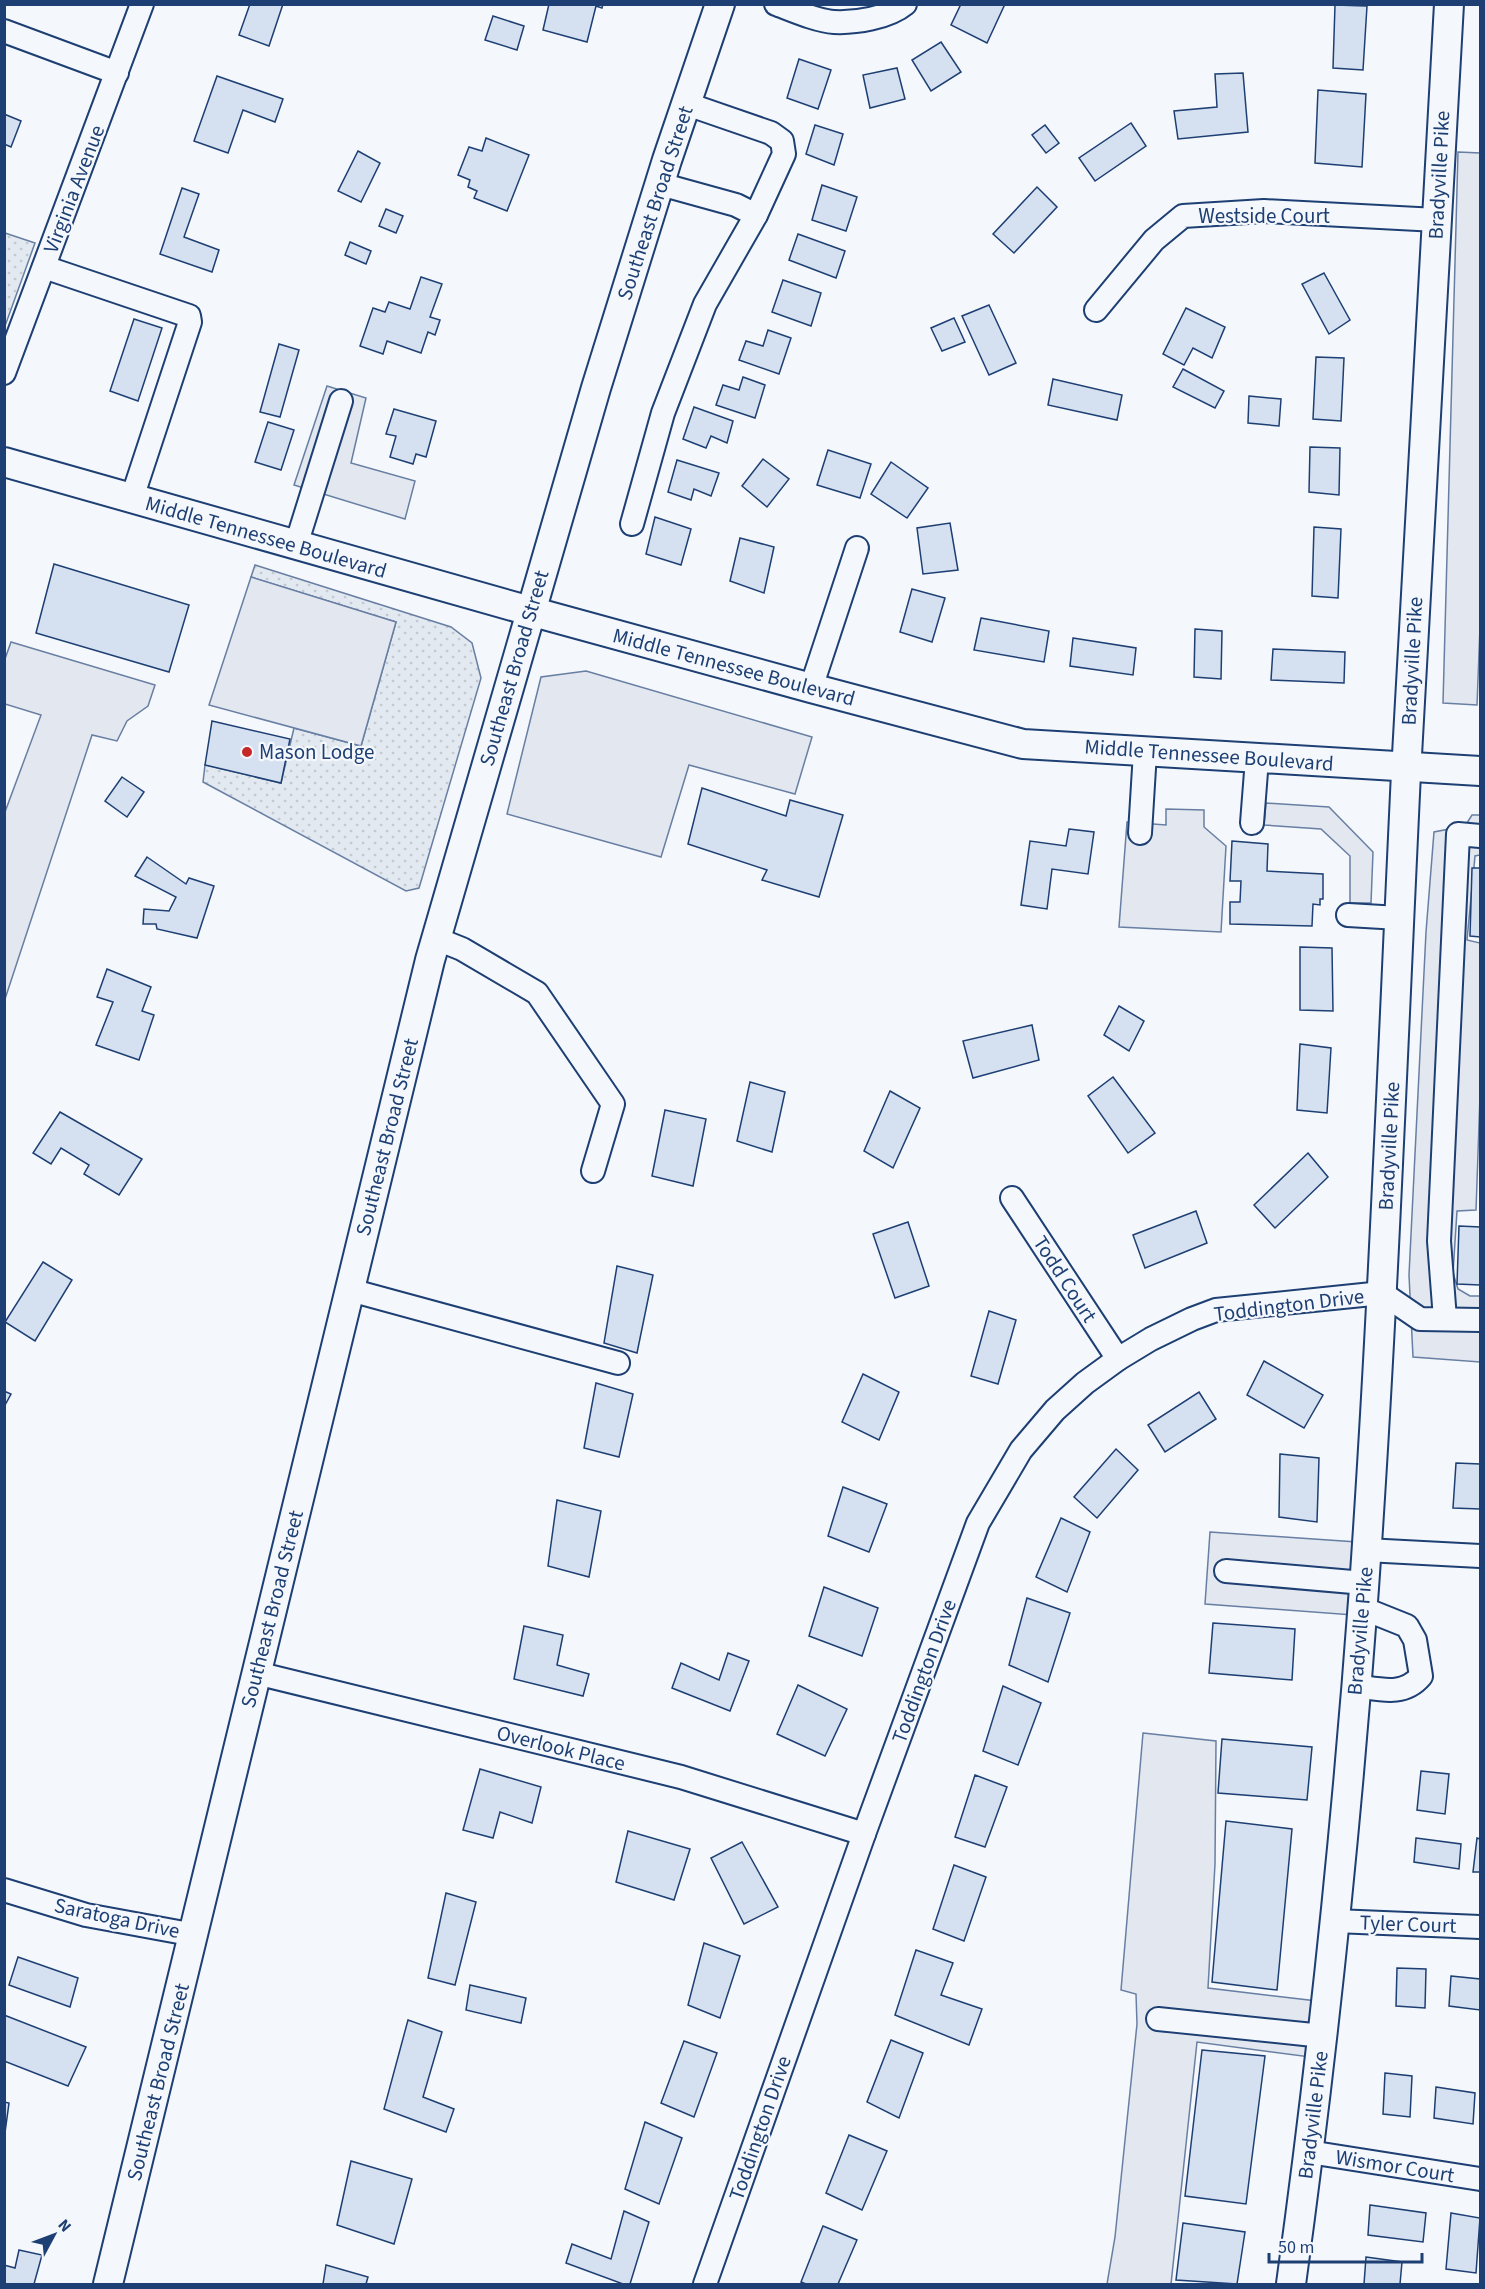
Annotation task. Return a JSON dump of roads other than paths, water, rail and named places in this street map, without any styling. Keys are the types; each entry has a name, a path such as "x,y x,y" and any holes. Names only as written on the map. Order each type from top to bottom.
{"main road":[{"name":"Southeast Broad Street","path":"108,2284 195,1935 256,1673 436,939 599,377 720,4"},
{"name":"Bradyville Pike","path":"1291,2284 1310,2152 1323,2036 1363,1596 1382,1293 1406,768 1449,4"},
{"name":"Middle Tennessee Boulevard","path":"4,462 530,611 1023,744 1480,771"}],"street":[{"name":"Virginia Avenue","path":"4,373 142,4"},
{"path":"776,4 833,22 870,19 905,4"},
{"path":"4,31 117,73"},
{"path":"632,524 663,413 705,304 756,214 783,154 782,141 771,133 687,104"},
{"path":"660,184 736,205 756,214"},
{"name":"Westside Court","path":"1096,310 1154,240 1183,216 1264,211 1437,220"},
{"path":"44,267 189,316 190,322 132,498"},
{"path":"296,545 341,401"},
{"path":"811,688 856,548"},
{"path":"1140,833 1145,752"},
{"path":"1252,823 1257,759"},
{"path":"1445,1319 1439,1240 1458,834 1480,836"},
{"path":"1348,915 1399,918"},
{"path":"436,939 462,949 537,993 613,1104 593,1171"},
{"name":"Todd Court","path":"1012,1198 1118,1359"},
{"path":"350,1290 618,1363"},
{"path":"1382,1293 1420,1319 1480,1320"},
{"name":"Toddington Drive","path":"705,2284 864,1834 978,1523 1021,1450 1055,1410 1085,1383 1118,1359 1172,1329 1216,1310 1382,1293"},
{"path":"1366,1550 1480,1556"},
{"path":"1226,1571 1363,1596 1407,1626 1415,1640 1421,1676 1412,1686 1394,1690 1355,1686"},
{"name":"Overlook Place","path":"256,1673 681,1777 864,1834"},
{"name":"Saratoga Drive","path":"4,1890 86,1915 195,1935"},
{"name":"Tyler Court","path":"1335,1921 1480,1927"},
{"path":"1158,2019 1323,2036"},
{"name":"Wismor Court","path":"1310,2152 1480,2179"}],"place":[{"name":"Mason Lodge","path":"247,752"}]}
